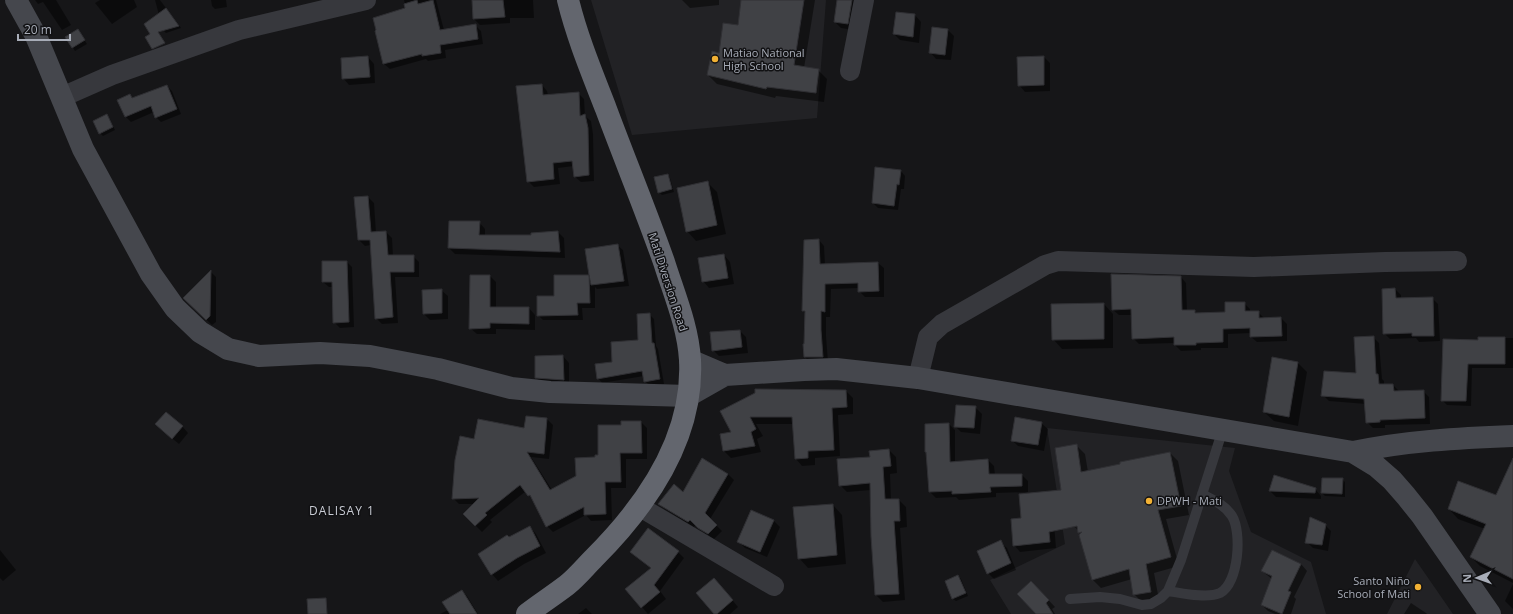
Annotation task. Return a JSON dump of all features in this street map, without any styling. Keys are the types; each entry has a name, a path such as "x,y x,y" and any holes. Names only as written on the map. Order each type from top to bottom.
{"highway":[{"name":"Mati Diversion Road","path":"527,614 568,584 604,548 640,507 659,477 671,450 681,426 688,396 690,360 684,325 657,242 591,72 568,0"}],"street":[{"path":"16,0 36,36 83,149 151,274 175,308 200,332 228,349 260,356 320,354 370,356 438,369 510,388 550,392 688,396 725,375 836,369 918,378 1353,452 1437,440 1513,436"},
{"path":"62,97 112,74 239,30 366,0"},
{"path":"850,71 864,0"},
{"path":"918,378 928,337 942,324 1045,265 1058,262 1254,267 1457,261"},
{"path":"690,360 725,375"},
{"path":"1353,452 1376,466 1392,480 1406,496 1426,522 1490,614"},
{"path":"640,507 774,586"}],"lane":[{"path":"1070,599 1100,597 1120,599 1142,605 1151,604 1161,598 1168,591 1181,560 1223,429"},
{"path":"1168,591 1208,595 1220,593 1228,586 1234,573 1237,555 1237,532 1232,517 1224,507 1202,494"}],"shaded area":[{"name":"Matiao National High School","path":"591,0 826,0 817,118 632,135"},
{"name":"DPWH - Mati","path":"1047,428 1235,448 1229,471 1251,532 1311,562 1326,614 1011,614 990,580 1065,544"},
{"name":"Santo Niño School of Mati","path":"1415,559 1453,614 1387,614"}],"building":[{"path":"417,0 418,4 433,0 440,30 476,24 478,39 440,45 441,53 422,56 422,54 383,64 373,18 405,8 404,4"},
{"path":"472,0 503,0 505,17 473,19"},
{"path":"741,0 804,0 794,65 819,69 816,93 767,87 766,89 707,75 712,51 719,53 723,23 738,25"},
{"path":"837,0 852,0 848,24 834,22"},
{"path":"166,8 179,26 158,32 165,43 152,49 145,37 150,34 144,24"},
{"path":"896,12 915,14 913,37 893,34"},
{"path":"932,27 948,29 945,55 929,53"},
{"path":"78,29 85,40 72,48 65,37"},
{"path":"368,56 370,77 342,79 341,58"},
{"path":"1044,56 1044,85 1018,86 1017,57"},
{"path":"542,84 543,95 579,92 580,116 585,114 588,128 589,175 574,177 572,161 553,163 554,179 527,182 516,86"},
{"path":"167,85 177,109 155,118 151,106 125,117 117,100 130,94 132,98"},
{"path":"107,114 113,127 99,134 93,121"},
{"path":"875,167 901,170 899,185 897,184 894,206 872,203"},
{"path":"668,174 672,189 658,193 654,177"},
{"path":"708,181 717,225 686,232 677,188"},
{"path":"368,196 371,232 386,231 388,255 414,255 414,272 390,272 393,317 375,319 370,240 358,240 354,197"},
{"path":"449,221 480,221 479,235 531,235 531,233 558,231 560,252 448,248"},
{"path":"819,239 820,264 878,262 879,291 858,292 858,283 825,284 825,312 821,311 823,357 804,357 803,344 805,311 802,311 804,240"},
{"path":"618,244 624,281 591,285 585,249"},
{"path":"724,254 728,278 702,282 698,258"},
{"path":"322,261 347,261 349,322 333,323 332,282 322,282"},
{"path":"211,270 210,316 206,320 183,298"},
{"path":"1111,274 1181,276 1182,310 1195,310 1195,313 1225,312 1225,302 1245,302 1245,311 1259,311 1259,318 1281,317 1282,336 1250,337 1250,328 1223,329 1223,342 1196,343 1196,345 1174,345 1174,337 1132,339 1131,309 1112,310"},
{"path":"470,275 490,275 490,307 529,307 529,324 490,323 490,328 469,329"},
{"path":"554,275 589,275 590,303 577,303 578,315 537,316 537,296 554,296"},
{"path":"1395,288 1396,298 1433,297 1434,336 1412,336 1412,333 1383,334 1382,289"},
{"path":"442,289 442,313 423,314 422,290"},
{"path":"1104,303 1104,339 1052,340 1051,304"},
{"path":"650,313 652,343 654,343 660,379 644,382 642,371 597,379 595,364 612,362 611,342 638,340 637,314"},
{"path":"740,330 742,347 712,351 710,332"},
{"path":"1374,336 1376,374 1378,374 1379,384 1393,384 1394,391 1424,390 1425,418 1380,420 1380,422 1366,423 1364,399 1321,396 1324,371 1356,373 1354,337"},
{"path":"1478,337 1505,337 1505,364 1468,364 1466,401 1441,401 1443,339 1478,340"},
{"path":"563,355 564,380 535,378 535,356"},
{"path":"1272,357 1298,362 1289,417 1263,412"},
{"path":"755,389 846,390 847,407 832,408 834,450 808,451 808,458 795,459 792,417 750,417 756,429 751,432 755,446 723,451 720,434 731,432 720,411 755,393"},
{"path":"956,405 976,406 974,428 954,427"},
{"path":"166,412 183,426 172,439 155,424"},
{"path":"526,416 547,418 544,454 527,452 550,490 576,476 575,458 595,457 595,455 598,455 598,425 621,425 621,421 641,421 642,453 620,453 621,482 605,482 606,514 584,515 584,507 546,527 530,495 528,496 520,485 485,513 487,515 475,526 463,514 479,498 452,499 455,460 460,436 474,439 478,419 524,428"},
{"path":"1015,417 1042,422 1038,445 1011,441"},
{"path":"949,423 950,462 988,459 989,474 1022,474 1022,486 990,487 991,492 952,494 952,491 929,492 925,452 925,424"},
{"path":"1077,444 1081,472 1120,464 1120,462 1170,452 1181,506 1158,510 1171,557 1146,564 1151,592 1133,595 1129,569 1092,580 1079,535 1082,532 1078,533 1077,526 1049,532 1050,542 1013,546 1011,519 1021,518 1019,494 1061,490 1055,448"},
{"path":"889,449 891,466 883,467 885,499 899,499 900,521 894,521 899,594 875,595 871,536 870,483 839,486 837,459 870,457 869,451"},
{"path":"702,458 728,474 705,513 717,525 708,534 698,528 690,520 688,522 658,504 674,484 683,492"},
{"path":"1513,458 1513,579 1470,557 1486,524 1448,509 1458,481 1496,495"},
{"path":"1274,475 1316,488 1315,493 1269,491"},
{"path":"1322,478 1343,478 1342,494 1321,493"},
{"path":"833,504 837,555 798,559 793,507"},
{"path":"751,510 774,520 760,552 737,542"},
{"path":"1310,517 1326,524 1322,545 1305,543"},
{"path":"530,526 540,546 517,558 491,575 478,554 507,535 509,537"},
{"path":"648,528 679,551 654,585 660,592 641,608 625,589 651,568 630,552"},
{"path":"1001,540 1011,563 987,574 977,551"},
{"path":"1272,550 1301,564 1288,591 1291,592 1282,614 1261,605 1272,576 1261,571"},
{"path":"958,575 966,593 952,599 945,581"},
{"path":"714,578 733,600 717,614 714,614 696,593"},
{"path":"1031,581 1049,600 1046,603 1053,614 1036,614 1017,594"},
{"path":"462,590 477,614 450,614 442,602"},
{"path":"326,598 327,614 308,614 307,599"}],"place":[{"name":"Matiao National High School","path":"715,59"},
{"name":"DPWH - Mati","path":"1149,501"},
{"name":"Santo Niño School of Mati","path":"1418,587"}],"district":[{"name":"DALISAY 1","path":"342,511"}]}
